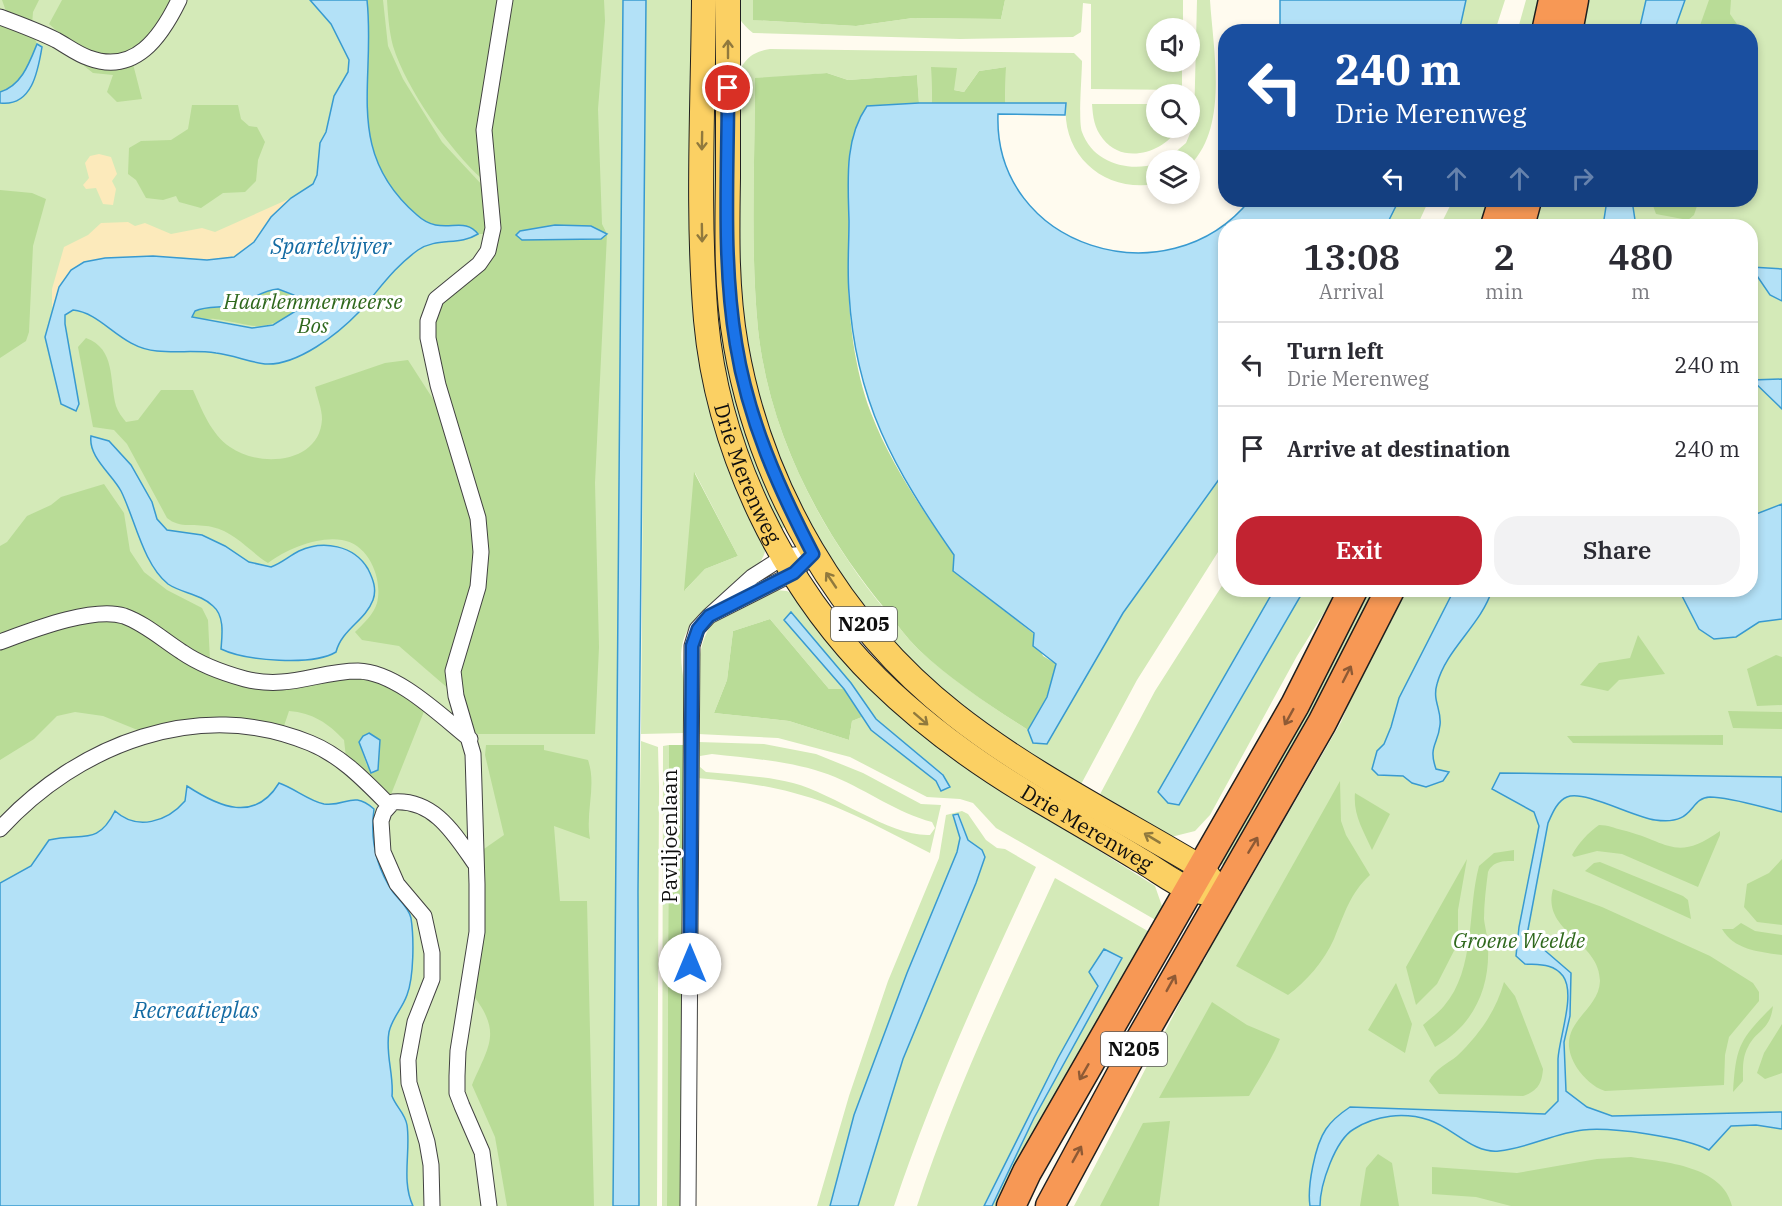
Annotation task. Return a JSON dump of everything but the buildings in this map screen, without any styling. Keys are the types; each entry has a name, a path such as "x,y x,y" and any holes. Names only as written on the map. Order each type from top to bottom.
{"highway":[{"path":"1548,24 1554,0"},
{"path":"1570,24 1574,0"},
{"name":"N205","path":"1011,1206 1027,1172 1295,705 1349,597"},
{"name":"N205","path":"1050,1206 1133,1052 1322,723 1386,597"}],"main road":[{"name":"Drie Merenweg","path":"704,0 701,174 706,322 715,370 737,455 767,525 790,565 826,620 862,663 945,738 1021,789 1223,895"},
{"name":"Drie Merenweg","path":"728,0 728,270 736,346 750,406 773,472 813,554 869,631 908,674 955,715 1196,879"}],"street":[{"path":"1,14 90,58 103,62 121,62 140,55 148,48 179,0"},
{"path":"489,1206 482,1152 457,1093 458,1051 477,932 473,763 470,739 456,696 453,671 478,587 481,552 478,518 470,486 431,355 428,321 436,299 479,264 488,251 491,239 484,130 505,0"},
{"name":"Paviljoenlaan","path":"688,1206 692,646 698,629 709,616 752,577 790,565 813,554"},
{"path":"0,642 65,620 122,616 202,663 244,678 282,683 358,671 385,677 423,702 470,739"},
{"path":"3,822 57,778 108,749 155,731 212,725 256,728 311,744 353,770 389,805"},
{"path":"389,805 410,802 430,811 444,821 476,865"},
{"path":"389,805 381,821 383,852 402,891 424,916 432,952 432,980 415,1022 408,1060 409,1083 431,1165 432,1206"}],"green space":[{"name":"Haarlemmermeerse Bos","path":"0,0 628,0 617,1206 0,1206"},
{"path":"2,0 39,0 33,12 32,25 7,14"},
{"path":"62,0 174,0 138,51 103,58 72,44 49,24"},
{"path":"367,0 383,0 388,46 403,79 442,142 484,187 489,234 478,234 466,226 443,226 426,222 394,191 379,166 371,141 368,115"},
{"path":"387,0 501,0 483,180 443,136 408,81 393,46"},
{"path":"509,0 604,0 605,21 598,109 602,224 607,234 595,483 599,647 595,734 478,734 471,730 457,682 485,552 435,355 435,312 448,294 492,253 488,130"},
{"path":"646,0 694,0 696,276 767,540 764,554 757,567 698,617 689,628 683,641 681,655 685,694 685,733 641,734","holes":["695,473 738,556 705,569 685,590"]},
{"path":"735,0 753,0 754,20 856,26 913,18 1001,19 1005,0 1183,0 1183,18 1146,18 1146,72 1182,72 1182,84 1146,84 1146,90 1091,89 1091,4 1083,3 1081,32 1073,37 960,39 753,33 736,11"},
{"path":"753,0 1005,0 1001,19 913,18 856,26 753,20"},
{"path":"1197,0 1210,0 1216,87 1210,130 1200,152 1178,150 1188,138 1200,138 1200,84 1195,84 1195,72 1200,72 1200,18 1197,18"},
{"path":"1466,0 1505,0 1497,24 1461,24"},
{"path":"1526,0 1540,0 1535,24 1519,24"},
{"name":"Groene Weelde","path":"1581,0 1782,0 1782,1206 1074,1206 1185,993 1181,987 1198,958 1204,961 1209,951 1203,947 1223,911 1232,911 1341,722 1395,597 1758,597 1758,219 1527,219 1531,207 1758,207 1758,24 1576,24"},
{"path":"1709,0 1731,0 1730,14 1737,24 1700,24"},
{"path":"716,18 720,242 789,525 779,530 742,447 714,325 710,63"},
{"path":"0,20 33,34 37,44 28,66 19,79 14,85 0,92"},
{"path":"770,49 1074,53 1082,61 1080,118 1082,132 1087,143 1103,158 1113,163 1134,167 1146,166 1146,185 1137,185 1120,183 1090,167 1079,154 1071,139 1066,122 1066,103 1005,103 1006,67 979,71 964,92 954,90 931,67 932,103 919,103 917,75 848,80 827,73 755,79 756,298 764,368 773,406 801,479 819,514 862,580 918,649 971,692 1028,730 1033,743 1047,744 1123,613 1218,481 1218,552 1137,680 1079,788 936,691 827,564 767,439 746,354 735,278 736,77 749,57"},
{"path":"78,61 133,64 142,99 117,102 107,92 113,75 93,73"},
{"path":"931,67 957,68 954,90 964,92 979,71 1006,67 1005,103 932,103"},
{"path":"827,73 848,80 917,75 919,103 867,106 849,233 849,301 854,347 864,392 879,432 908,487 954,555 953,571 1034,634 1043,656 1056,664 1047,697 1028,730 985,702 944,671 918,649 901,630 862,580 819,514 801,479 773,406 764,368 756,298 755,78"},
{"path":"1092,104 1146,104 1146,138 1171,138 1143,153 1121,152 1111,147 1103,139 1094,122"},
{"path":"192,105 238,105 241,119 249,126 257,127 265,142 258,160 256,181 245,192 223,193 201,208 179,202 176,196 163,200 146,198 136,180 128,174 129,148 141,141 171,140 188,129"},
{"path":"0,190 32,193 46,199 33,246 29,332 26,341 0,358"},
{"path":"1396,207 1426,207 1420,219 1390,219"},
{"path":"1450,207 1492,207 1488,219 1444,219"},
{"path":"1654,207 1697,207 1694,215 1689,219 1656,214"},
{"path":"278,289 294,295 300,305 299,309 266,325 258,326 192,317 195,311 201,309 241,301"},
{"path":"86,338 96,343 107,357 116,406 126,422 138,420 161,390 193,390 208,421 223,442 242,454 256,458 286,458 300,453 311,445 319,434 322,419 315,387 385,363 408,360 442,413 473,519 474,585 450,690 399,646 362,640 355,632 368,619 377,603 378,584 367,555 352,543 333,539 313,542 284,553 268,563 235,537 220,529 177,523 167,518 127,444 114,430 93,427 78,347"},
{"path":"694,472 738,556 705,569 684,591"},
{"path":"104,484 124,513 130,551 144,572 167,590 202,608 208,620 210,661 135,615 0,636 0,546 7,542 27,516 51,505 61,497"},
{"path":"775,590 787,591 799,597 996,786 1155,886 1163,909 1159,922 996,828 973,803 960,799 927,797 850,757 778,738 698,734 698,671 704,639 710,626 726,612","holes":["791,612 851,683 876,719 943,774 936,781 871,730 862,717 852,721 849,740 789,721 714,713 727,680 733,631 770,619 829,689 844,689 784,620"]},
{"path":"1218,592 1218,597 1270,597 1158,792 1179,805 1300,597 1334,597 1297,656 1210,815 1195,831 1171,837 1098,798 1155,691"},
{"path":"1357,597 1374,597 1229,862 1218,866"},
{"path":"105,619 120,622 243,683 358,676 383,681 425,709 390,797 346,757 344,740 332,729 313,717 289,711 283,729 140,731 103,716 75,712 57,716 34,739 0,760 0,646 35,634","holes":["363,736 380,740 378,770 367,766 359,742"]},
{"path":"770,619 829,689 844,689 862,717 852,721 849,740 789,721 714,713 727,680 733,631"},
{"path":"1638,635 1665,674 1619,680 1608,691 1580,685 1599,663 1630,658"},
{"path":"1776,655 1782,657 1782,705 1757,706 1747,669"},
{"path":"1728,711 1782,712 1782,729 1733,728"},
{"path":"1723,735 1723,745 1573,743 1567,736"},
{"path":"641,741 658,747 657,1206 639,1206 638,892"},
{"path":"698,742 764,744 816,754 863,773 921,804 941,805 930,853 863,819 812,798 758,785 697,778","holes":["712,754 805,767 835,777 907,813 932,822 935,828 930,835 915,834 881,822 809,788 793,783 761,777 706,772 700,767 700,756"]},
{"path":"486,745 544,745 544,750 588,760 591,780 590,839 554,826 560,901 587,901 594,1206 507,1206 495,1137 472,1085 490,1039 487,1019 473,995 481,851 504,835 485,755"},
{"path":"669,745 667,1206 662,1206 663,746"},
{"path":"669,745 684,745 683,1206 667,1206"},
{"path":"1340,781 1341,821 1346,835 1370,875 1352,897 1334,939 1320,963 1288,995 1236,966"},
{"path":"1355,793 1390,814 1372,850 1357,815"},
{"path":"962,811 968,814 986,840 997,848 1005,849 1036,867 942,1077 894,1206 858,1206 903,1059 976,883 982,850 968,840 959,814 960,838 957,852 907,973 854,1115 830,1206 817,1206 849,1096 888,981 939,858 946,815"},
{"path":"1599,825 1681,848 1705,841 1720,831 1720,835 1698,887 1622,854 1597,851 1574,857 1572,855 1581,842"},
{"path":"1514,850 1514,861 1496,864 1488,872 1484,919 1488,962 1482,992 1469,1017 1460,1028 1435,1047 1423,1025 1444,1006 1461,975 1469,939 1479,866 1494,853"},
{"path":"1467,859 1458,910 1458,943 1437,984 1416,1005 1406,967"},
{"path":"1782,859 1782,925 1757,922 1744,907 1747,884 1769,873"},
{"path":"1600,862 1683,896 1688,900 1691,919 1585,871 1594,863"},
{"path":"1055,878 1153,934 1002,1206 917,1206 964,1081"},
{"path":"1553,889 1602,907 1710,956 1753,983 1759,992 1759,1001 1729,1037 1725,1055 1724,1085 1605,1091 1593,1085 1583,1075 1570,1053 1569,1040 1578,1020 1598,992 1600,981 1597,967 1591,956 1555,916 1552,904"},
{"path":"1741,923 1755,931 1782,935 1782,955 1740,946 1733,942 1722,929 1733,929"},
{"path":"1504,982 1515,996 1543,1069 1538,1086 1523,1096 1439,1094 1429,1081 1438,1070 1457,1056 1479,1031 1491,1013"},
{"path":"1396,983 1412,1024 1405,1053 1368,1030"},
{"path":"1212,1002 1247,1025 1280,1039 1270,1061 1249,1096 1159,1098"},
{"path":"1773,1006 1766,1025 1746,1051 1743,1081 1733,1092 1736,1063 1742,1044 1753,1027"},
{"path":"1782,1024 1782,1073 1765,1079 1757,1073 1764,1053"},
{"path":"1170,1121 1159,1206 1100,1206 1143,1123"},
{"path":"1378,1154 1392,1163 1399,1206 1360,1206 1366,1168"},
{"path":"1631,1157 1676,1164 1705,1174 1717,1182 1726,1193 1732,1206 1511,1206 1476,1197 1432,1194 1432,1167 1517,1173 1597,1159"}],"sand":[{"path":"99,154 111,157 117,174 112,181 116,189 113,205 103,204 96,188 86,189 83,185 89,178 85,163 90,156"},
{"path":"291,198 271,217 254,242 234,257 207,260 179,257 59,287 52,309 52,289 64,247 88,235 101,223 128,222 135,226 145,223 171,234 202,228 215,232"}],"water":[{"name":"Spartelvijver","path":"310,0 367,0 369,30 367,88 371,141 379,166 394,191 426,222 443,226 466,226 478,234 463,240 425,246 418,250 394,272 340,330 303,354 277,363 265,364 209,352 164,352 144,348 122,338 94,317 73,310 65,315 65,324 79,404 76,411 61,404 45,337 59,287 71,270 84,262 105,258 153,256 207,260 234,257 254,242 271,217 291,198 313,184 317,175 320,143 326,132 334,96 348,72 349,60 331,24","holes":["278,289 294,295 300,305 299,309 273,325 252,328 192,317 195,311 200,309 233,305 273,290"]},
{"path":"623,0 646,0 638,892 639,1206 613,1206"},
{"path":"1280,0 1466,0 1461,24 1280,24"},
{"path":"1646,0 1685,0 1676,24 1641,24"},
{"path":"37,44 42,47 32,86 20,99 11,103 0,103 0,92 14,85 19,79"},
{"path":"919,103 1066,103 1065,115 998,114 1004,160 1024,198 1054,227 1091,245 1132,253 1175,248 1218,228 1218,481 1123,613 1047,744 1033,743 1028,730 1047,697 1056,664 1033,646 1034,633 953,571 954,555 896,463 869,401 853,332 848,284 849,161 854,132 867,106"},
{"path":"1242,207 1396,207 1390,219 1229,219"},
{"path":"1606,207 1633,207 1635,219 1604,219"},
{"path":"555,225 591,226 607,234 601,239 522,240 516,235 520,231"},
{"path":"1758,267 1782,269 1782,301 1770,295 1758,277"},
{"path":"1782,379 1782,409 1758,386 1758,380"},
{"path":"91,436 109,441 131,465 152,502 157,519 167,530 202,535 225,546 249,562 271,567 299,551 318,546 337,547 355,555 368,569 374,584 373,600 365,614 343,637 336,652 325,656 296,660 262,659 221,649 222,626 217,610 203,599 168,584 159,575 140,540 121,491 93,451"},
{"path":"1782,504 1782,619 1759,622 1736,637 1714,639 1699,629 1683,597 1758,597 1758,513"},
{"path":"1270,597 1300,597 1179,805 1168,803 1158,792"},
{"path":"1450,597 1489,597 1480,615 1448,659 1437,684 1436,695 1440,720 1433,755 1436,769 1449,772 1443,781 1426,787 1412,783 1403,776 1378,775 1372,769 1377,751 1384,744 1391,727 1399,698"},
{"path":"791,612 851,683 876,719 943,775 950,787 941,791 936,781 871,730 844,689 784,620"},
{"path":"369,733 380,740 378,770 371,773 359,742"},
{"path":"1500,773 1782,777 1782,812 1736,800 1710,797 1698,802 1685,816 1668,821 1646,818 1585,797 1575,796 1563,799 1555,808 1548,823 1527,935 1571,973 1570,1016 1564,1042 1566,1091 1587,1107 1612,1116 1782,1112 1782,1129 1756,1125 1731,1126 1709,1150 1666,1137 1596,1129 1562,1134 1520,1147 1489,1151 1471,1144 1438,1123 1410,1116 1390,1116 1363,1124 1347,1135 1330,1164 1320,1206 1310,1206 1310,1188 1318,1145 1331,1123 1350,1107 1545,1114 1558,1101 1558,1059 1566,1016 1567,984 1563,976 1555,969 1525,964 1516,956 1519,927 1539,826 1534,812 1492,789"},
{"name":"Recreatieplas","path":"279,783 324,804 355,800 366,803 374,809 373,831 378,862 393,892 410,914 413,946 411,978 405,1000 390,1027 388,1048 392,1096 407,1125 407,1176 409,1196 413,1206 0,1206 0,883 31,866 49,840 95,834 102,830 115,811 133,821 161,819 185,801 187,786 224,805 248,807 259,803"},
{"path":"958,814 968,840 982,850 985,857 903,1059 858,1206 830,1206 854,1115 907,973 957,852 960,838 953,815"},
{"path":"1104,949 1122,958 1034,1118 992,1206 984,1206 1058,1058 1098,986 1089,972"}],"route":[{"path":"690,964 692,646 698,629 709,616 794,573 813,554 773,472 750,406 736,346 729,281 727,228 728,88"}]}
